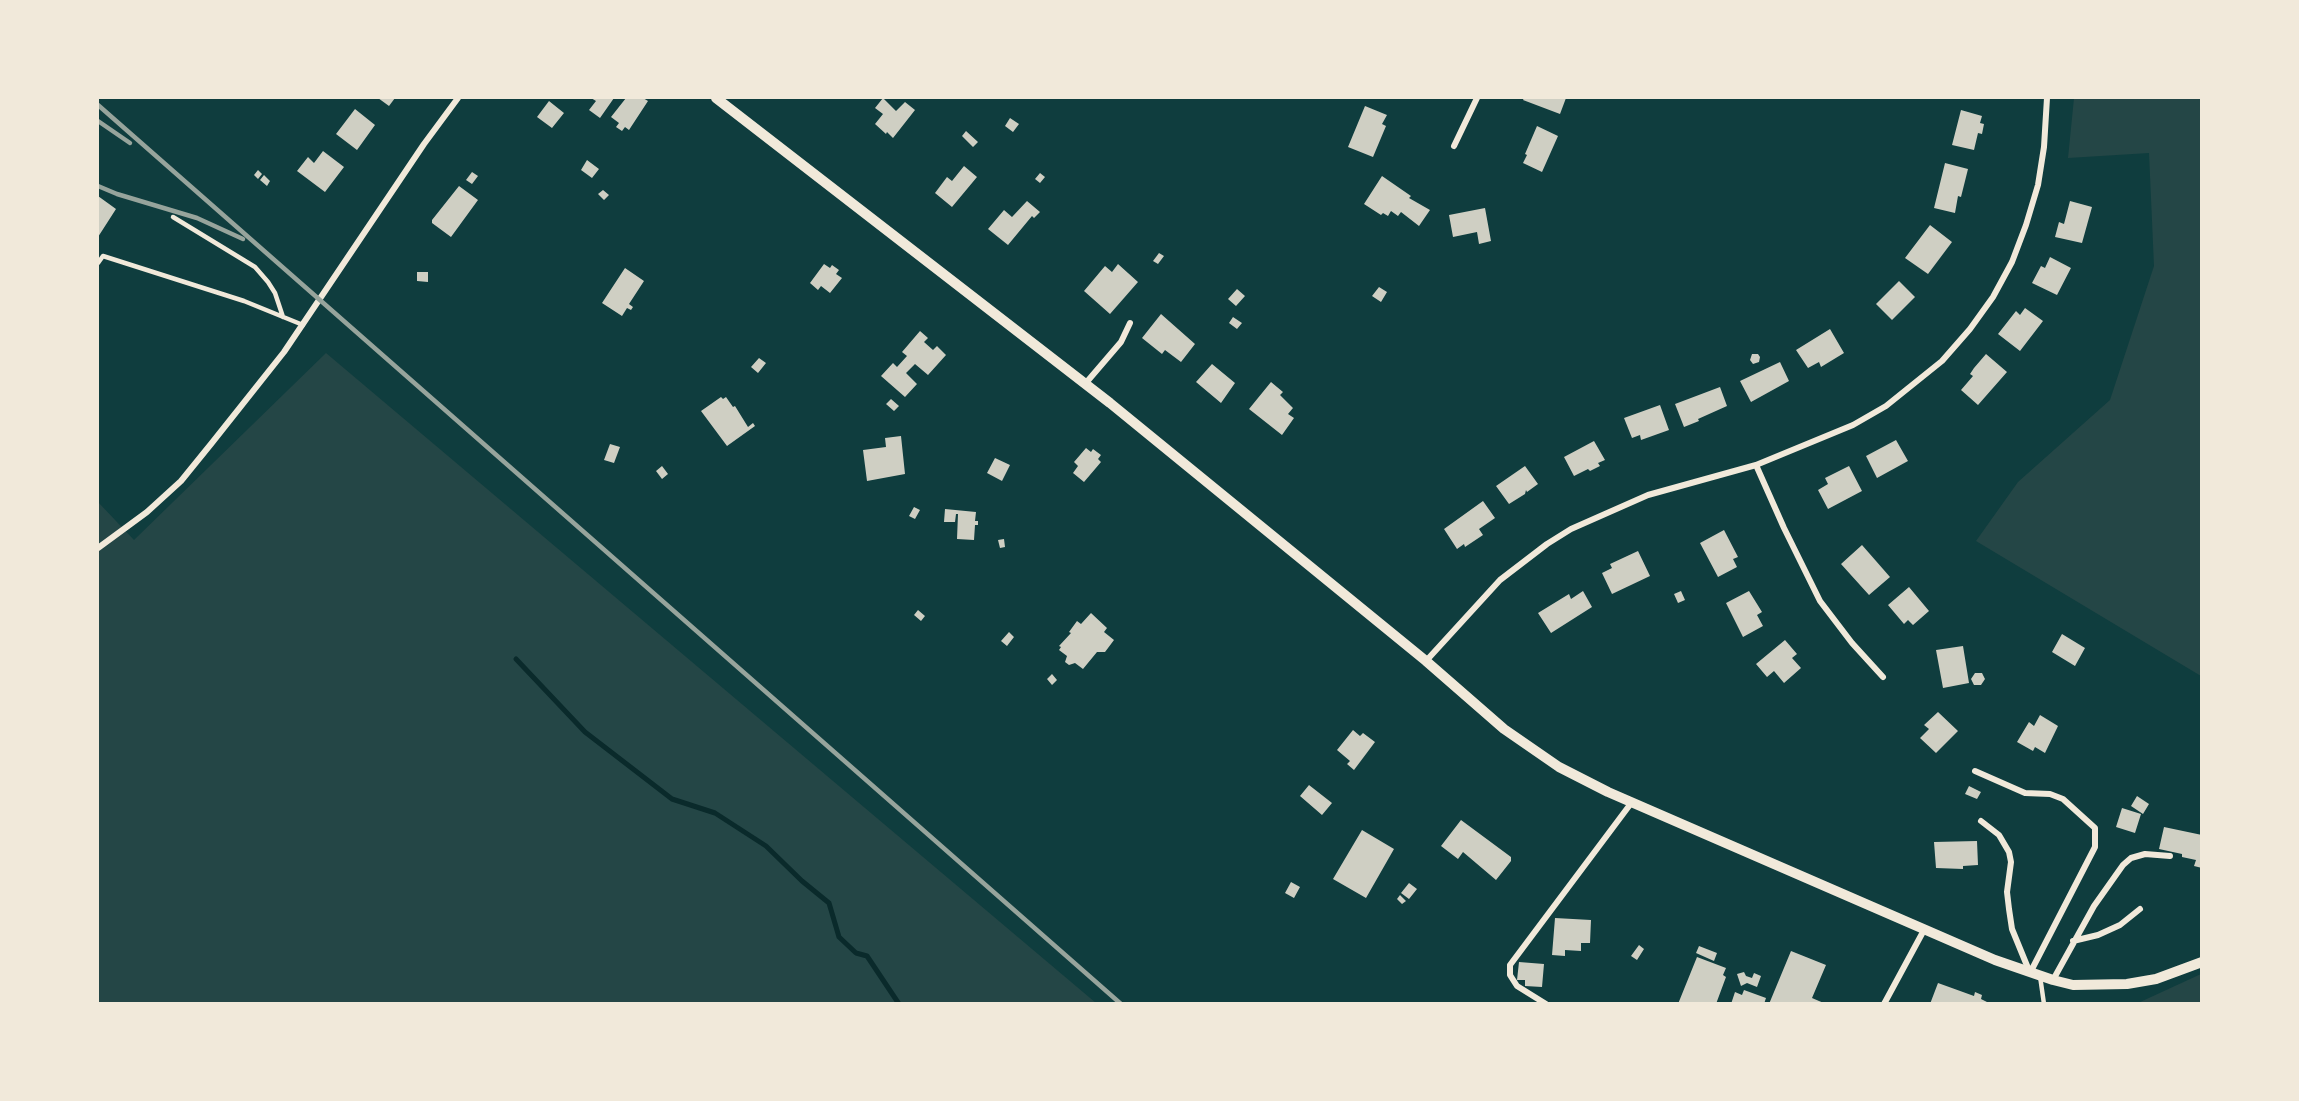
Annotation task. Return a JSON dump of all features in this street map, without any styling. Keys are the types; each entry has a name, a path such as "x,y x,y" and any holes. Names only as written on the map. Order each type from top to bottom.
{"street":[{"path":"98,548 147,512 181,482 284,352 418,153 458,98"},
{"path":"716,98 1085,384 1426,661 1526,746 1559,767 1632,802 1924,930 1995,960 2052,980 2073,985 2127,984 2156,979 2202,962"},
{"path":"1454,146 1478,98"},
{"path":"1426,661 1500,580 1547,544 1571,529 1648,495 1756,465 1853,425 1886,406 1942,361 1970,329 1993,297 2012,262 2038,185 2043,156 2047,98"},
{"path":"1085,384 1121,342 1130,323"},
{"path":"1756,465 1820,601 1852,643 1883,677"},
{"path":"1975,771 2025,793 2050,794 2063,800 2095,828 2095,847 2035,974"},
{"path":"1546,1004 1517,986 1510,975 1510,965 1632,802"},
{"path":"1981,821 1999,835 2009,852 2012,862 2007,892 2012,929 2035,974"},
{"path":"2052,980 2073,941 2123,865 2131,858 2145,854 2170,856"},
{"path":"2073,941 2098,935 2120,925 2140,909"},
{"path":"1884,1004 1924,930"}],"lane":[{"path":"173,217 255,267 275,293 283,317"},
{"path":"98,263 103,256 244,301 303,325"},
{"path":"2035,974 2044,1004"}],"shaded area":[{"path":"2074,98 2201,98 2201,676 1976,541 2018,482 2110,400 2154,266 2149,153 2068,158"},
{"path":"326,353 1096,1003 98,1003 98,502 134,540"},
{"path":"2201,974 2201,1003 2138,1003"}],"building":[{"path":"378,98 395,98 389,106"},
{"path":"591,98 614,98 600,118 589,110 596,101"},
{"path":"626,98 643,98 648,101 629,130 625,127 622,131 616,127 619,123 611,117"},
{"path":"883,98 896,111 905,102 915,110 893,138 875,124 883,114 875,108"},
{"path":"1524,98 1566,98 1560,114 1523,100"},
{"path":"549,101 564,113 552,128 537,117"},
{"path":"1365,106 1387,115 1382,124 1386,126 1373,157 1348,147"},
{"path":"355,109 375,125 357,150 336,134"},
{"path":"1961,110 1982,116 1980,123 1984,124 1982,134 1978,133 1974,150 1952,145"},
{"path":"1010,118 1019,124 1013,132 1005,126"},
{"path":"1537,126 1558,136 1542,172 1523,163"},
{"path":"966,131 978,142 973,147 962,136"},
{"path":"323,151 344,167 325,192 297,171 308,157 314,163"},
{"path":"587,160 599,169 592,178 581,170"},
{"path":"1945,163 1968,169 1961,197 1958,196 1955,213 1934,208"},
{"path":"964,166 977,177 952,207 935,193 947,177 952,181"},
{"path":"258,170 262,174 258,179 254,175"},
{"path":"472,172 478,176 472,184 466,180"},
{"path":"1040,173 1045,177 1040,183 1035,179"},
{"path":"264,175 270,181 267,186 260,180"},
{"path":"1382,176 1411,196 1409,198 1430,210 1419,226 1401,212 1398,216 1391,211 1388,216 1383,213 1381,215 1364,204"},
{"path":"459,186 478,200 451,237 432,223 432,220"},
{"path":"603,190 609,195 604,200 598,194"},
{"path":"98,196 116,209 98,237"},
{"path":"1027,201 1040,212 1034,218 1032,216 1008,245 988,229 1004,210 1012,217"},
{"path":"2070,201 2092,207 2082,243 2055,237 2059,222 2064,224"},
{"path":"1485,208 1491,241 1479,244 1477,232 1453,237 1449,215"},
{"path":"1930,225 1952,242 1928,274 1905,258"},
{"path":"1159,253 1164,256 1158,264 1153,261"},
{"path":"2050,257 2071,268 2057,295 2032,283 2041,266 2045,268"},
{"path":"824,264 830,268 832,265 839,270 836,274 842,278 830,293 821,286 818,290 810,283"},
{"path":"1118,264 1138,282 1110,314 1084,291 1105,266 1112,272"},
{"path":"625,268 644,281 629,304 633,307 631,310 627,308 622,316 602,303"},
{"path":"417,272 428,272 428,282 417,281"},
{"path":"1899,281 1915,297 1892,320 1876,304"},
{"path":"1379,287 1387,292 1381,302 1372,296"},
{"path":"1237,289 1245,296 1236,306 1228,299"},
{"path":"2025,308 2043,321 2020,351 1998,334 2016,311 2020,315"},
{"path":"1161,314 1195,344 1181,362 1165,350 1162,354 1142,338"},
{"path":"1233,317 1242,323 1237,329 1229,323"},
{"path":"1830,329 1844,353 1821,367 1819,362 1808,368 1796,350"},
{"path":"920,331 928,338 924,342 933,350 937,346 946,355 928,375 915,364 906,373 917,384 905,397 881,376 893,363 897,367 907,356 902,352"},
{"path":"1752,354 1758,354 1759,362 1753,364 1750,360"},
{"path":"1986,354 2007,372 1978,405 1961,390 1973,376 1970,374 1974,368"},
{"path":"759,358 766,363 758,373 751,367"},
{"path":"1780,362 1789,381 1751,402 1740,381"},
{"path":"1212,364 1235,383 1221,403 1196,382"},
{"path":"1271,382 1283,392 1280,395 1293,408 1288,414 1294,418 1282,435 1249,409"},
{"path":"1720,387 1727,406 1684,427 1675,404"},
{"path":"721,397 723,399 726,397 733,407 735,406 748,427 753,423 755,426 727,446 701,411"},
{"path":"891,399 899,406 894,411 886,404"},
{"path":"1660,405 1669,430 1641,440 1640,435 1632,438 1624,418"},
{"path":"901,436 905,474 867,481 863,450 886,447 885,438"},
{"path":"1896,440 1908,461 1877,478 1866,456"},
{"path":"1594,441 1605,460 1598,463 1600,466 1574,476 1564,457"},
{"path":"610,444 620,447 614,463 604,460"},
{"path":"1086,448 1091,452 1093,449 1101,455 1098,459 1101,462 1084,482 1073,473 1078,466 1074,462"},
{"path":"995,458 1010,465 1002,481 987,473"},
{"path":"662,466 668,474 662,479 656,471"},
{"path":"1525,466 1538,484 1527,492 1526,490 1525,494 1509,504 1496,486"},
{"path":"1849,466 1862,491 1828,509 1818,490 1828,484 1825,478"},
{"path":"1483,501 1495,518 1479,529 1483,535 1465,547 1464,544 1457,549 1444,529"},
{"path":"914,507 920,510 915,519 909,516"},
{"path":"945,509 976,512 975,521 978,521 978,525 975,525 974,540 957,539 958,514 956,514 955,522 944,522"},
{"path":"1724,530 1738,557 1733,559 1737,567 1718,577 1700,543"},
{"path":"1004,539 1005,547 1000,548 998,540"},
{"path":"1862,545 1890,577 1869,595 1841,564"},
{"path":"1638,551 1650,576 1612,594 1602,573 1612,568 1610,564"},
{"path":"1909,587 1929,611 1913,625 1908,620 1904,624 1888,605"},
{"path":"1583,591 1592,607 1551,633 1538,613 1569,594 1571,599"},
{"path":"1681,591 1685,600 1678,603 1674,594"},
{"path":"1749,591 1762,612 1757,615 1763,626 1743,637 1726,603"},
{"path":"918,610 925,616 921,621 914,615"},
{"path":"1091,613 1107,628 1104,632 1114,640 1105,652 1097,652 1083,669 1075,663 1069,665 1065,662 1067,656 1059,650 1061,647 1059,646 1071,633 1069,632 1077,621 1081,624"},
{"path":"1009,632 1014,637 1007,646 1001,641"},
{"path":"2062,634 2085,648 2075,666 2052,652"},
{"path":"1785,640 1797,654 1792,658 1801,668 1784,683 1774,671 1767,677 1756,664"},
{"path":"1963,646 1969,683 1943,688 1936,650"},
{"path":"1975,673 1982,673 1985,679 1981,685 1974,685 1971,679"},
{"path":"1052,674 1057,680 1052,685 1047,679"},
{"path":"1938,712 1958,731 1936,753 1920,738 1929,729 1924,725"},
{"path":"2040,715 2058,726 2045,753 2035,747 2033,751 2017,742 2029,722 2034,726"},
{"path":"1353,730 1360,736 1363,733 1375,742 1354,770 1347,764 1350,761 1337,750"},
{"path":"1309,785 1332,803 1322,815 1300,796"},
{"path":"1969,786 1981,792 1977,799 1965,794"},
{"path":"2137,796 2149,804 2143,814 2131,806"},
{"path":"2122,808 2141,814 2135,833 2116,827"},
{"path":"1461,820 1511,857 1511,861 1496,880 1463,852 1458,859 1441,846"},
{"path":"2164,827 2202,835 2202,868 2194,866 2196,860 2159,849"},
{"path":"1362,830 1394,849 1366,898 1333,879"},
{"path":"1977,841 1978,865 1963,866 1963,869 1936,868 1934,842"},
{"path":"1291,882 1300,887 1294,898 1285,893"},
{"path":"1409,883 1417,889 1409,899 1401,893"},
{"path":"1400,895 1406,901 1402,904 1397,899"},
{"path":"1555,918 1591,920 1590,943 1581,943 1581,951 1565,950 1565,956 1552,955"},
{"path":"1639,945 1644,949 1637,960 1631,956"},
{"path":"1699,946 1717,953 1714,961 1696,953"},
{"path":"1791,951 1826,965 1812,998 1826,1004 1769,1004"},
{"path":"1697,957 1726,968 1723,975 1726,977 1716,1004 1678,1004"},
{"path":"1519,962 1544,964 1542,987 1525,986 1525,980 1517,980"},
{"path":"1744,972 1746,976 1752,978 1754,973 1761,976 1757,987 1747,983 1741,986 1737,974"},
{"path":"1938,983 1974,996 1975,992 1982,995 1981,999 1991,1004 1930,1004"},
{"path":"1744,990 1766,998 1764,1004 1731,1004 1735,992 1742,995"}],"waterway":[{"path":"516,659 585,732 672,799 715,813 766,846 802,881 829,903 839,937 856,953 867,956 899,1004"}],"railway":[{"path":"98,105 1121,1004"},
{"path":"98,121 130,143"},
{"path":"98,186 197,218 243,239"}]}
